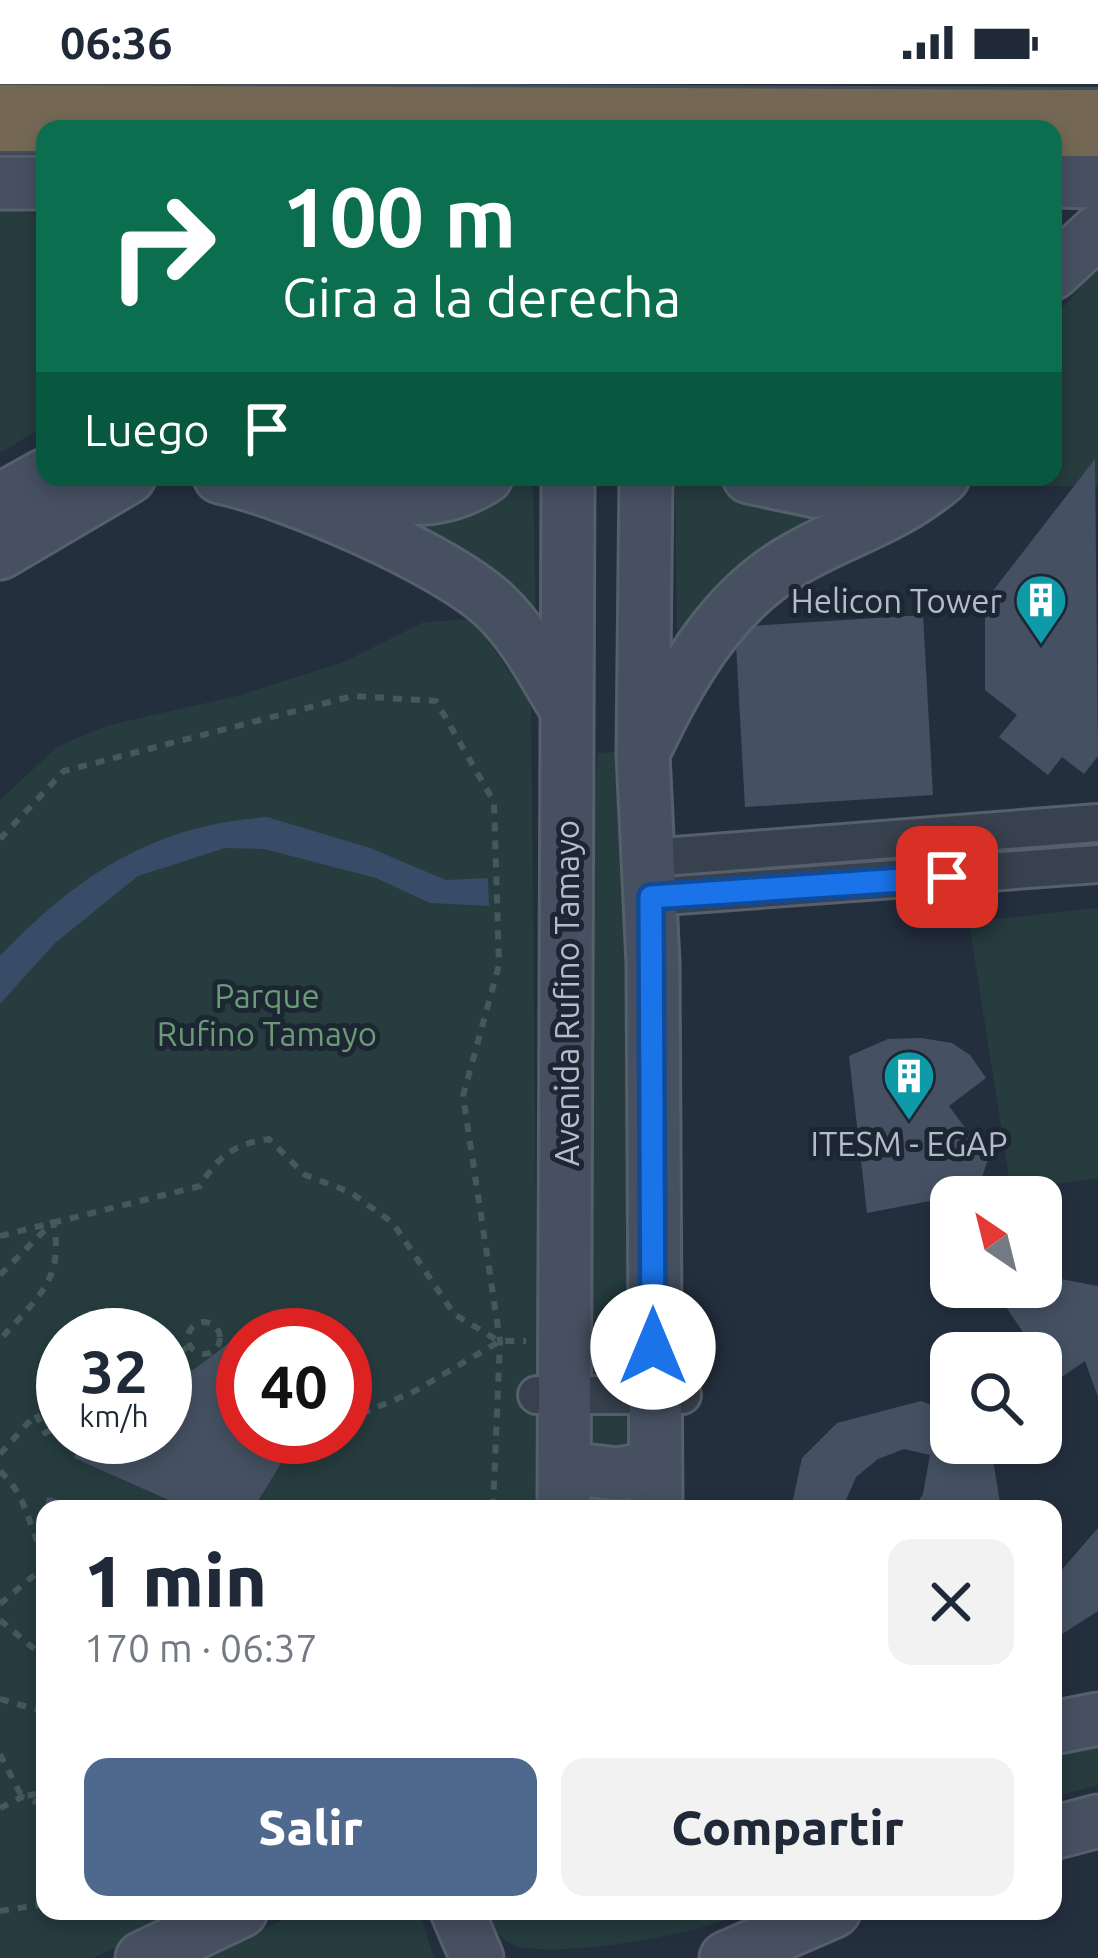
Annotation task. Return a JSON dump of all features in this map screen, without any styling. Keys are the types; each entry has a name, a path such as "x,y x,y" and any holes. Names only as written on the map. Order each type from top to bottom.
{"highway":[{"path":"0,118 439,120"},
{"path":"1062,123 1098,123"}],"street":[{"path":"1062,181 1098,182"},
{"path":"0,183 36,184"},
{"path":"1062,265 1098,231"},
{"path":"3,532 37,486"},
{"path":"3,532 112,486"},
{"path":"247,486 467,583 522,638 565,707"},
{"path":"357,486 393,499 425,499 461,486"},
{"name":"Avenida Rufino Tamayo","path":"566,1489 552,1395 568,486"},
{"path":"566,1489 617,1474 654,1489 668,1395 643,754 646,486"},
{"path":"791,486 814,491 837,486"},
{"path":"643,754 692,662 765,579 799,557 881,522 931,486"},
{"path":"651,877 800,848 1098,823"},
{"path":"946,837 947,877"},
{"path":"800,848 802,888"},
{"path":"651,877 802,888 1098,864"},
{"path":"552,1395 668,1395"},
{"path":"1062,1726 1098,1719"},
{"path":"142,1958 222,1920"},
{"path":"461,1920 477,1958"},
{"path":"726,1958 784,1924"}],"path":[{"path":"0,839 64,770 353,696 436,701 494,802 499,965 463,1096 500,1341 494,1500"},
{"path":"0,1236 200,1186 214,1162 239,1143 269,1139 288,1152 305,1174 350,1192 393,1223 454,1314 500,1341"},
{"path":"0,1275 53,1222"},
{"path":"0,1340 50,1281 61,1256 53,1222"},
{"path":"208,1322 220,1333 212,1352 197,1353 189,1346 189,1330 197,1323 208,1322"},
{"path":"372,1409 415,1391 500,1341 536,1340"},
{"path":"0,1454 36,1414"},
{"path":"0,1471 23,1493 36,1540"},
{"path":"0,1604 36,1574"},
{"path":"0,1620 36,1650"},
{"path":"0,1699 36,1709"},
{"path":"0,1754 22,1797 36,1802"},
{"path":"0,1808 36,1794"},
{"path":"0,1911 36,1905"}],"green space":[{"path":"0,207 36,214 36,431 0,453"},
{"path":"1098,265 1098,486 1062,486 1062,309"},
{"path":"307,486 533,486 536,625"},
{"path":"675,486 734,486 748,493 862,504 760,554 718,587 677,632"},
{"name":"Parque Rufino Tamayo","path":"474,619 531,704 539,1500 36,1500 36,1920 174,1920 93,1958 0,1958 0,800 58,746 109,725 237,696 344,662 424,622"},
{"path":"615,752 630,904 632,1500 587,1500 584,910 598,753"},
{"path":"1098,908 1098,1178 1062,1183 1062,1176 1009,1176 969,922"},
{"path":"1098,1734 1098,1785 1062,1795 1062,1741"},
{"path":"282,1920 422,1920 434,1958 199,1958"},
{"path":"489,1920 726,1920 666,1936 564,1949 515,1946"}],"water":[{"path":"267,817 370,848 446,880 488,878 489,906 430,903 376,878 264,849 225,848 138,876 55,943 0,1004 0,956 89,878 153,843 188,831"}],"building":[{"name":"Helicon Tower","path":"1095,459 1098,756 1084,774 1062,757 1048,775 999,737 1017,715 985,690 985,601"},
{"path":"923,615 933,795 745,807 735,627"},
{"name":"ITESM - EGAP","path":"888,1039 952,1043 970,1055 986,1078 949,1106 976,1143 995,1139 982,1176 930,1176 930,1201 867,1213 849,1056"},
{"path":"1062,1279 1098,1286 1098,1397 1085,1361 1062,1377 1062,1332 1023,1332 1007,1308 1062,1308"},
{"path":"216,1353 216,1464 281,1464 259,1500 169,1500 88,1464 192,1464 192,1371"},
{"path":"921,1401 930,1404 930,1455 904,1449 878,1459 856,1477 846,1500 793,1500 802,1458 837,1423"},
{"path":"930,1455 930,1464 994,1464 1000,1500 919,1500"},
{"path":"1098,1528 1098,1611 1062,1634 1062,1570"}],"place":[{"name":"Helicon Tower","path":"1041,646"},
{"name":"ITESM - EGAP","path":"909,1122"}],"route":[{"path":"653,1347 651,897 947,877"}]}
